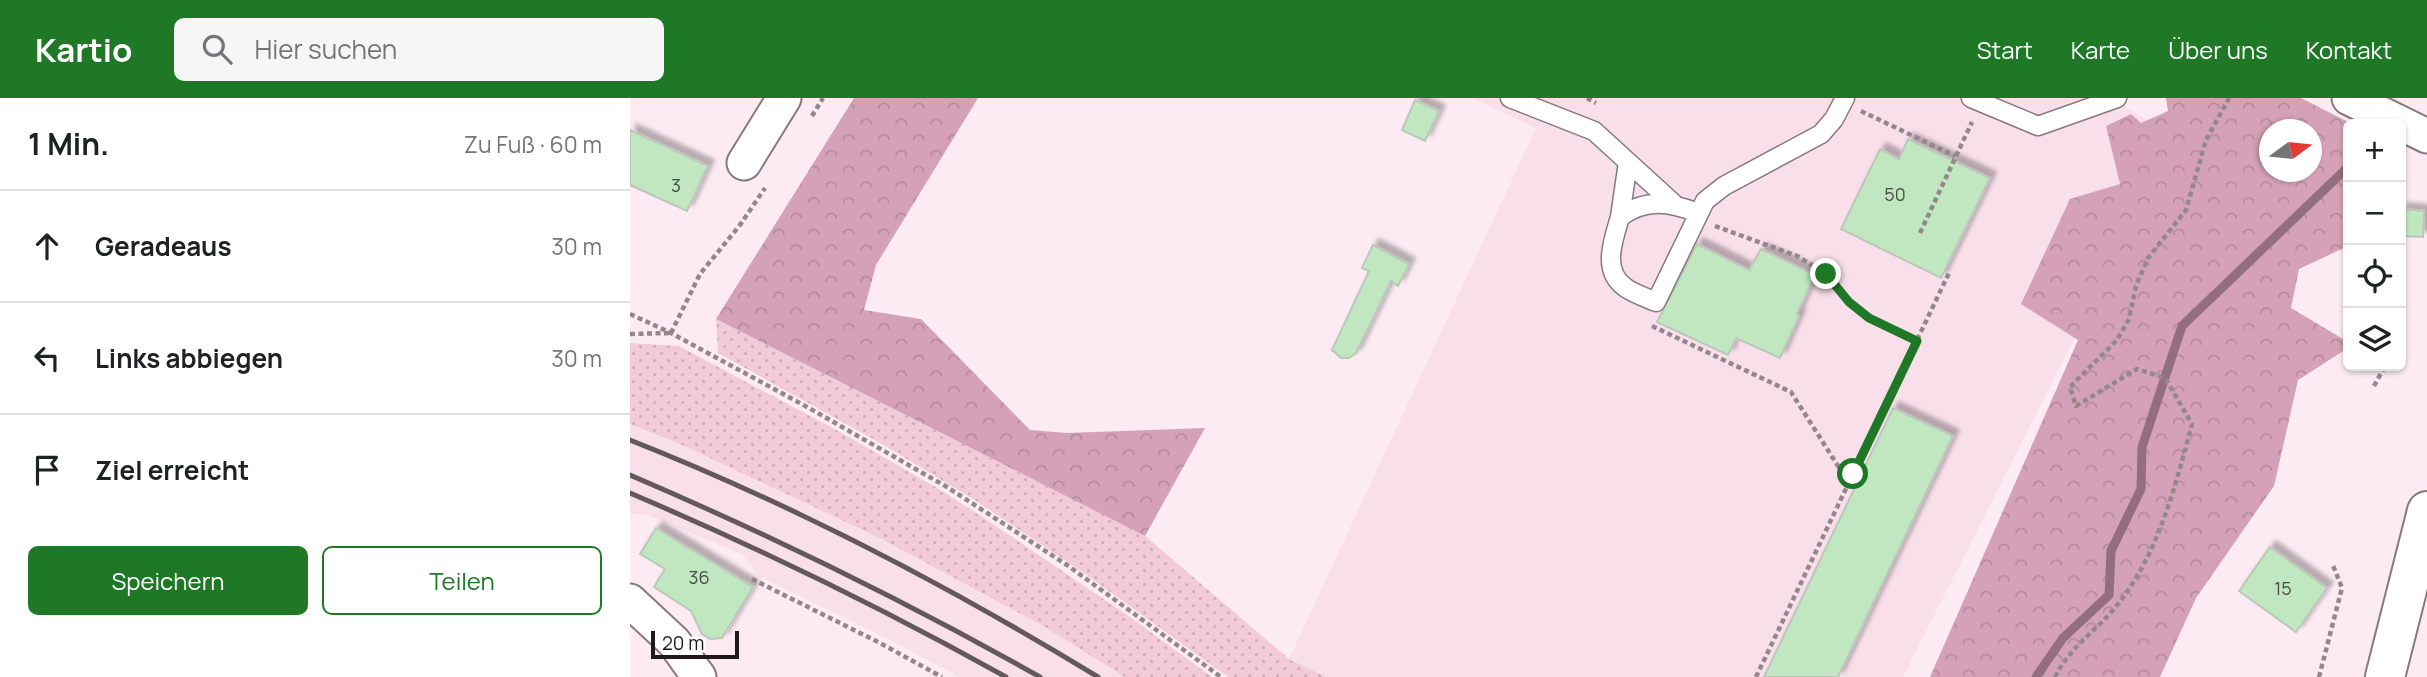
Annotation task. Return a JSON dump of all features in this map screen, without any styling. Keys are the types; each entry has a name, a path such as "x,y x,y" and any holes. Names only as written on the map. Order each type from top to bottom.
{"street":[{"path":"757,172 784,98"},
{"path":"2349,98 2427,136"},
{"path":"2385,677 2427,512"},
{"path":"630,601 674,642 699,677"}],"lane":[{"path":"1510,98 1548,104 1594,131 1674,203 1696,215"},
{"path":"1976,100 2038,126 2117,98"},
{"path":"1628,162 1620,217 1610,257 1614,274 1626,289 1656,302 1705,201 1724,186 1821,134 1834,119 1843,100"},
{"path":"1620,217 1644,205 1674,203"}],"path":[{"path":"811,118 823,98"},
{"path":"1587,98 1596,103"},
{"path":"2055,677 2067,656 2117,606 2135,581 2169,505 2192,425 2165,378 2137,369 2077,406 2070,387 2117,340 2129,319 2136,286 2148,258 2186,210 2206,140 2229,98"},
{"path":"1843,100 1955,156"},
{"path":"1920,233 1955,156 1976,100"},
{"path":"671,333 700,274 740,225 757,172"},
{"path":"1696,215 1728,232 1797,256 1826,274 1849,302 1869,318 1917,341"},
{"path":"1756,677 1949,273"},
{"path":"1656,302 1647,324 1791,392 1838,466 1853,474"},
{"path":"630,314 671,333 947,487 1067,565 1221,677"},
{"path":"630,334 671,333"},
{"path":"2374,386 2382,371"},
{"path":"2319,677 2342,588 2332,563"},
{"path":"752,579 942,677"}],"shaded area":[{"path":"1472,98 2108,98 2177,136 1903,677 1326,677 1289,659 1536,128"},
{"path":"716,319 1145,536 1289,659 1326,677 1228,677 1081,571 973,499 882,444 718,353"},
{"path":"630,343 679,346 840,432 984,518 1130,617 1212,677 1125,677 1047,628 880,538 676,442 630,424"},
{"path":"630,373 1196,677 959,677 759,576 742,554 645,514 630,514"}],"green space":[{"path":"854,98 978,98 876,265 864,310 921,319 1030,430 1067,433 1205,428 1145,536 716,319"},
{"path":"2166,98 2301,98 2343,119 2343,248 2299,269 2291,308 2343,339 2343,351 2298,380 2274,486 2196,598 2160,677 1930,677 2078,340 2021,304 2070,199 2120,184 2106,126 2131,114 2141,123 2168,111"}],"building":[{"path":"1415,100 1439,111 1425,141 1402,130"},
{"path":"630,130 708,166 687,211 630,185"},
{"path":"1908,139 1990,178 1941,278 1841,229 1880,149 1899,159"},
{"path":"2406,209 2424,211 2423,237 2406,236"},
{"path":"1697,244 1749,270 1761,249 1815,275 1780,358 1736,338 1728,355 1657,322"},
{"path":"1373,245 1409,264 1398,286 1391,281 1356,353 1349,358 1341,358 1332,350 1369,271 1362,268"},
{"path":"1893,408 1953,436 1838,677 1764,677"},
{"path":"656,528 753,587 722,638 710,639 702,634 691,611 654,587 665,569 640,554"},
{"path":"2270,547 2327,588 2296,632 2239,591"}],"waterway":[{"path":"2036,677 2063,638 2109,595 2111,551 2141,489 2142,447 2182,326 2343,172"}],"railway":[{"path":"630,440 751,491 869,548 1042,643 1098,677"},
{"path":"630,475 838,570 1040,677"},
{"path":"630,493 821,580 1006,677"}],"route":[{"path":"1826,274 1849,302 1869,318 1917,341 1853,474"}]}
